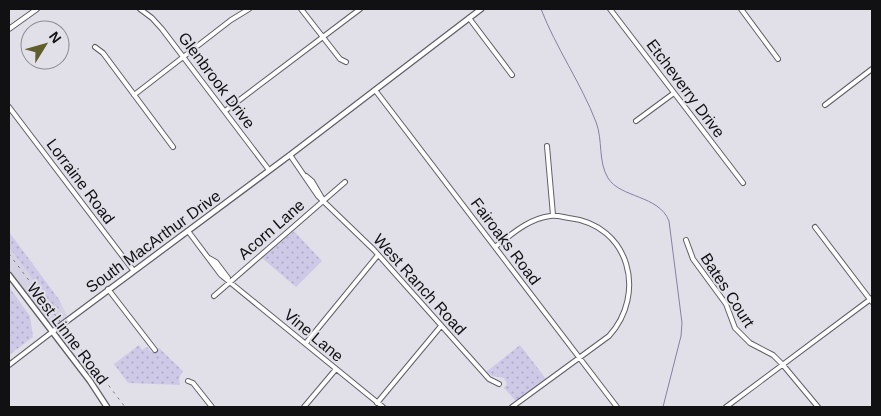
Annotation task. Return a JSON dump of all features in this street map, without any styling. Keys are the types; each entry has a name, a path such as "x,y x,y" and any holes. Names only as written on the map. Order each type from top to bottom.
{"street":[{"path":"9,30 37,9"},
{"name":"Glenbrook Drive","path":"140,9 157,24 184,57 269,170"},
{"path":"134,95 246,9"},
{"path":"302,9 340,59 346,62"},
{"path":"225,111 360,9"},
{"path":"269,170 481,9"},
{"name":"Etcheverry Drive","path":"610,9 743,183"},
{"path":"740,9 778,59"},
{"path":"469,18 512,75"},
{"path":"95,47 102,53 173,147"},
{"path":"825,105 872,69"},
{"name":"Fairoaks Road","path":"375,90 617,407"},
{"path":"636,121 674,93"},
{"name":"Lorraine Road","path":"9,107 133,270"},
{"path":"547,146 553,215"},
{"name":"West Ranch Road","path":"290,155 323,200 378,255 489,379 498,384"},
{"name":"South MacArthur Drive","path":"52,332 269,170"},
{"name":"Acorn Lane","path":"214,296 345,182"},
{"path":"495,247 520,228 531,222 553,215 584,221 603,230 618,248 627,267 629,278 629,298 621,321 609,336 512,407"},
{"path":"726,407 872,300 815,227"},
{"name":"Vine Lane","path":"188,231 209,258 216,262 230,281 383,407"},
{"name":"Bates Court","path":"686,240 693,260 726,304 735,328 750,343 773,355 818,407"},
{"path":"306,344 378,255"},
{"name":"West Linne Road","path":"9,275 94,386 107,407"},
{"path":"108,289 155,350"},
{"path":"377,403 441,326"},
{"path":"9,365 52,332"},
{"path":"304,407 336,369"},
{"path":"188,381 193,383 212,407"}],"shaded area":[{"path":"294,231 322,261 296,287 262,258"},
{"path":"9,232 60,301 68,317 56,325 47,322 9,272"},
{"path":"9,232 60,301 59,309 52,305 9,247"},
{"path":"9,287 30,316 33,337 9,355"},
{"path":"139,345 142,350 147,347 152,353 159,348 183,371 179,378 180,385 128,383 114,364"},
{"path":"520,345 546,379 516,401 504,388 507,384 504,378 492,376 486,372"}],"waterway":[{"path":"541,9 596,122 603,165 608,178 621,190 657,206 669,221 682,323 681,336 663,407"}],"railway":[{"path":"9,254 125,407"}]}
